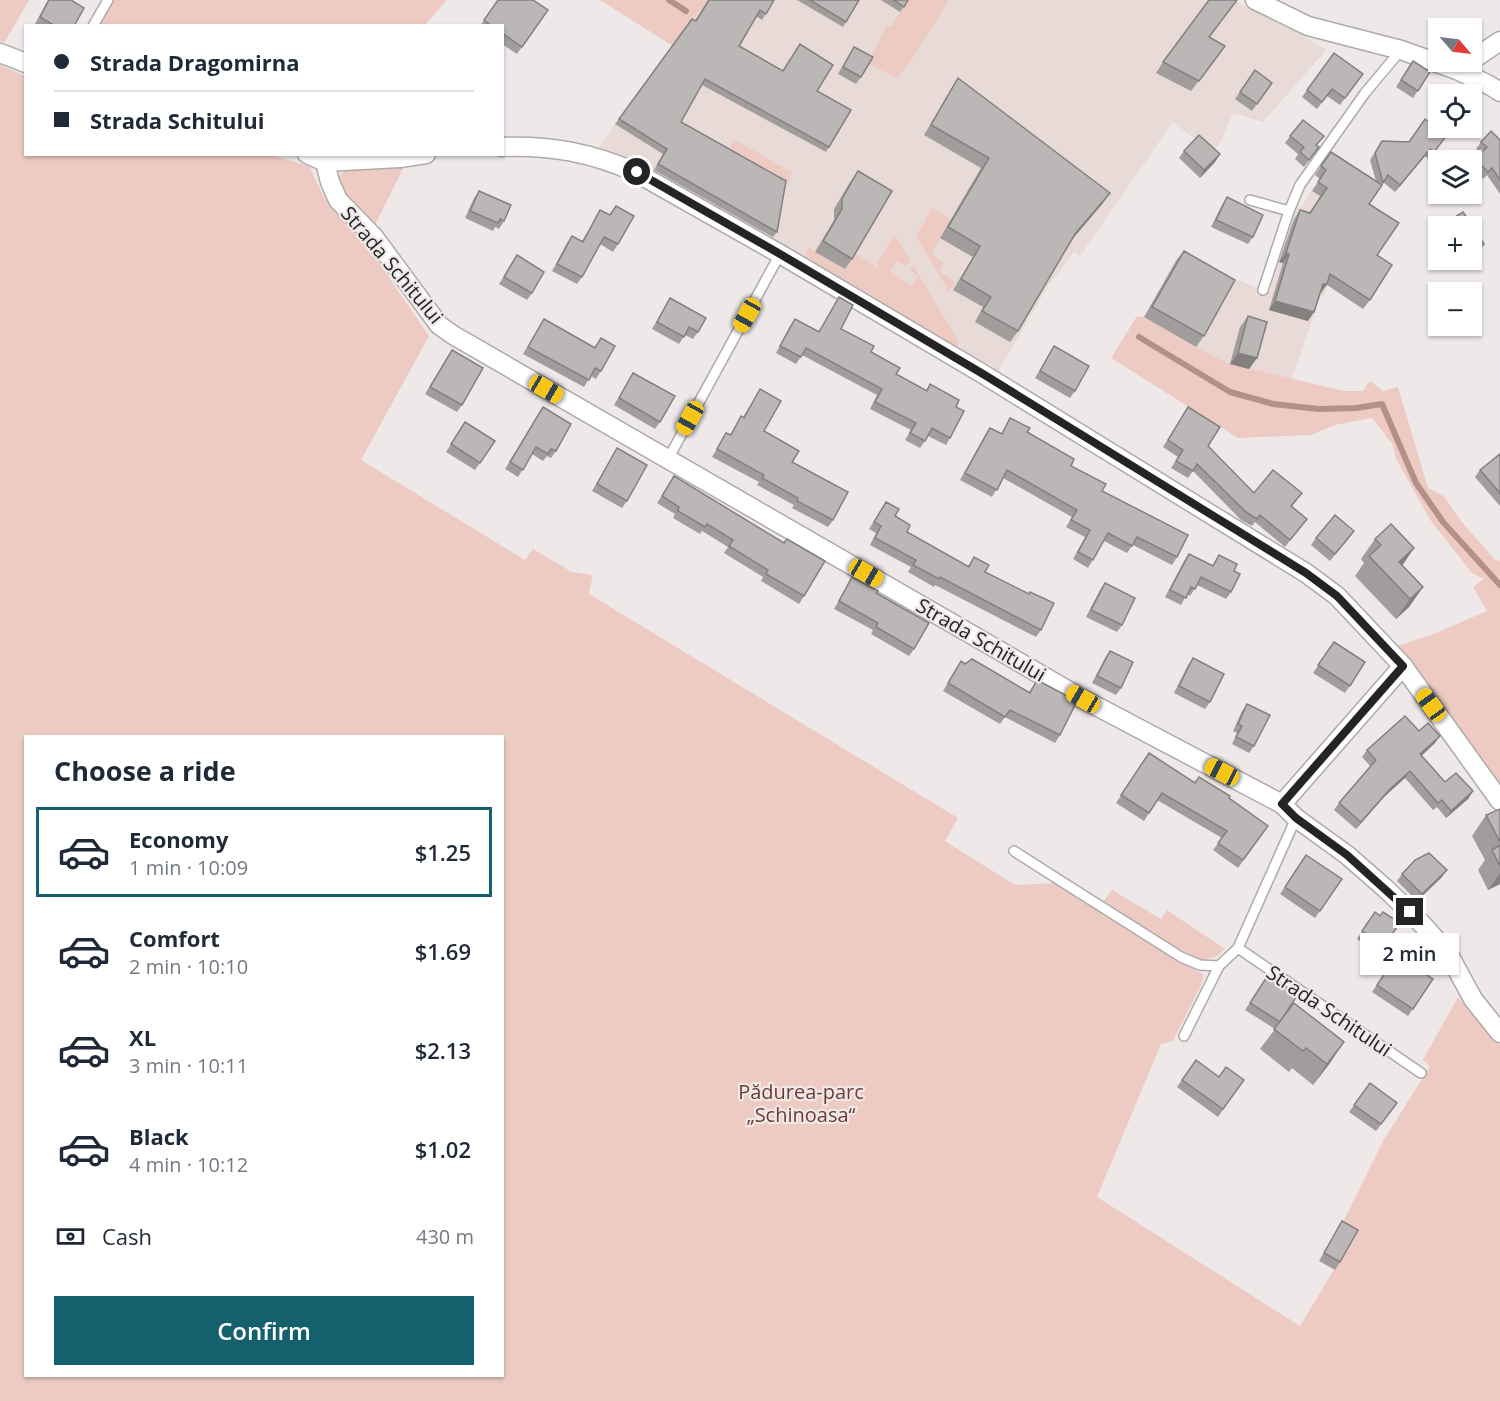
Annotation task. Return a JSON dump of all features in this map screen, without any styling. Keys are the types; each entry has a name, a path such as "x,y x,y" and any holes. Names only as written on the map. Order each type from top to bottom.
{"street":[{"path":"1255,0 1308,26 1428,56"},
{"path":"1482,53 1500,41"},
{"path":"0,53 24,62"},
{"path":"1475,72 1500,92"},
{"path":"504,147 559,149 613,162 637,172 983,374 1306,573 1337,596 1403,666 1500,801"},
{"path":"312,156 325,162 413,156"},
{"name":"Strada Schitului","path":"325,162 338,200 374,237 440,325 453,335 1083,699 1282,804 1296,818 1347,855 1422,924 1448,953 1473,999 1500,1033"},
{"path":"1282,804 1403,666"}],"lane":[{"path":"94,24 108,0"},
{"path":"1263,290 1288,211 1300,185 1365,93 1401,50"},
{"path":"1250,200 1288,211"},
{"path":"668,459 780,254"},
{"path":"1184,1036 1219,966 1238,948 1296,818"},
{"path":"1014,851 1181,957 1200,965 1219,966"},
{"name":"Strada Schitului","path":"1238,948 1421,1073"}],"shaded area":[{"path":"708,0 1233,0 1326,50 1263,122 1233,113 1213,153 1173,122 1080,256 1074,252 1046,289 997,374 992,365 970,357 805,258 634,161 599,147"},
{"path":"1329,164 1344,243 1324,296 1320,297 1292,379 1230,364 1144,317 1179,254 1270,292 1295,207 1301,207"}],"green space":[{"path":"0,0 29,0 4,43 0,41"},
{"path":"114,0 447,0 426,24 100,24"},
{"path":"600,0 708,0 673,46"},
{"path":"908,0 949,0 910,62 897,78 868,64 887,25 891,27"},
{"name":"Pădurea-parc „Schinoasa“","path":"0,65 24,76 24,156 274,156 309,166 324,197 364,241 429,336 361,460 525,560 533,549 572,572 593,575 589,594 958,818 945,841 1015,885 1054,883 1145,941 1204,975 1173,1041 1161,1044 1097,1197 1300,1326 1354,1236 1341,1226 1383,1141 1430,1066 1423,1060 1458,997 1500,1045 1500,1401 0,1401"},
{"path":"734,139 791,172 788,182 730,148"},
{"path":"405,165 374,227 338,189 337,178 349,167"},
{"path":"932,208 951,220 931,253 943,263 939,271 955,282 949,292 916,236"},
{"path":"893,236 897,238 910,260 905,266 898,261 890,271 911,286 918,276 910,270 913,265 956,337 958,350 805,258 808,247 815,252 854,253 878,268 877,264"},
{"path":"1137,316 1144,317 1230,364 1344,391 1363,391 1370,381 1383,391 1398,387 1428,488 1444,496 1460,520 1496,561 1500,562 1500,788 1398,646 1487,611 1473,587 1484,579 1472,573 1431,521 1396,459 1393,445 1372,418 1335,425 1311,435 1238,438 1111,358"},
{"path":"1112,890 1161,919 1167,910 1225,949 1218,956 1202,960 1175,947 1102,903"}],"building":[{"path":"49,0 71,0 84,8 75,24 52,24 40,17"},
{"path":"498,0 533,0 548,10 522,47 504,34 504,24 489,24 484,20"},
{"path":"709,0 774,0 766,14 760,10 739,46 783,71 800,44 833,65 817,91 851,110 829,147 705,79 681,122 786,181 777,232 658,164 667,149 619,119 692,19 696,21"},
{"path":"810,0 859,0 846,22"},
{"path":"894,0 908,0 904,7"},
{"path":"1209,0 1237,0 1209,37 1225,46 1199,81 1163,62"},
{"path":"854,47 873,57 861,77 843,67"},
{"path":"1334,53 1363,74 1345,98 1332,89 1322,102 1307,90"},
{"path":"1413,61 1430,72 1418,91 1401,80"},
{"path":"1255,70 1272,83 1257,104 1240,92"},
{"path":"958,78 1110,193 1075,234 1018,331 982,311 991,297 961,279 980,246 948,227 989,158 931,125"},
{"path":"1425,119 1428,121 1428,138 1445,138 1436,150 1428,150 1400,185 1388,175 1383,183 1375,153 1382,141 1409,142"},
{"path":"1303,120 1324,136 1316,145 1319,147 1309,160 1300,152 1304,147 1290,136"},
{"path":"1491,131 1500,140 1500,180 1492,168 1488,172 1482,166 1482,152 1487,147 1481,142"},
{"path":"1199,135 1220,154 1204,170 1184,151"},
{"path":"1331,152 1382,185 1369,204 1399,223 1377,255 1392,265 1370,300 1330,274 1327,284 1323,284 1314,312 1275,301 1289,254 1286,253 1300,210 1310,213 1327,188 1318,182 1326,170 1321,166"},
{"path":"858,171 892,191 852,259 823,241 842,209 842,199"},
{"path":"479,191 511,205 504,221 500,219 498,223 470,211"},
{"path":"1227,197 1263,215 1253,237 1216,220"},
{"path":"616,206 634,216 618,244 604,237 582,277 557,264 572,236 583,242 600,210 610,215"},
{"path":"1184,251 1235,280 1204,336 1152,307"},
{"path":"517,255 544,272 532,293 504,277"},
{"path":"839,297 853,305 841,329 874,346 871,352 900,368 896,374 927,391 930,384 959,400 956,407 964,411 950,438 932,428 925,441 910,433 916,423 875,402 882,389 806,348 801,357 780,346 795,319 819,332"},
{"path":"670,298 706,318 698,332 689,327 684,337 657,322"},
{"path":"1248,316 1267,322 1257,358 1238,353"},
{"path":"544,319 595,348 601,338 615,346 601,371 595,368 589,380 528,347"},
{"path":"1054,346 1089,366 1075,391 1040,371"},
{"path":"452,350 483,368 462,405 430,387"},
{"path":"633,373 675,396 660,422 619,398"},
{"path":"760,389 781,401 764,431 799,451 792,462 848,492 833,520 797,501 798,498 762,478 764,475 717,449 726,433 731,435 741,416 744,418"},
{"path":"543,407 571,424 556,451 551,449 548,454 536,447 523,470 510,462"},
{"path":"1188,407 1220,427 1208,446 1254,493 1273,470 1302,493 1291,506 1307,519 1290,540 1260,515 1257,519 1246,512 1197,464 1193,471 1176,461 1183,450 1168,440"},
{"path":"1010,418 1030,428 1027,432 1074,459 1071,466 1106,484 1102,491 1188,535 1177,557 1137,537 1132,546 1108,533 1093,560 1078,552 1090,530 1071,520 1077,510 1007,470 997,490 965,473 990,428 1002,434"},
{"path":"465,422 495,441 480,463 451,444"},
{"path":"617,448 647,465 627,501 597,484"},
{"path":"1500,454 1500,493 1480,470"},
{"path":"674,476 784,543 787,539 825,561 804,596 766,574 768,570 729,546 733,540 707,524 705,527 678,511 679,507 662,496"},
{"path":"886,502 899,509 895,516 910,525 907,532 969,567 974,557 989,565 985,572 1029,594 1030,592 1054,603 1041,630 913,565 916,560 875,538 881,526 874,522"},
{"path":"1335,515 1354,531 1335,554 1316,538"},
{"path":"1391,524 1414,548 1399,562 1423,587 1410,599 1369,556 1381,545 1375,539"},
{"path":"1189,554 1213,566 1219,555 1237,564 1234,571 1240,574 1231,592 1201,577 1195,589 1191,587 1186,598 1170,590"},
{"path":"852,577 929,623 914,649 876,627 878,623 839,601"},
{"path":"1105,583 1135,598 1122,625 1091,610"},
{"path":"1334,642 1365,662 1350,686 1318,665"},
{"path":"1110,651 1133,662 1121,688 1097,676"},
{"path":"1193,658 1224,674 1210,702 1179,686"},
{"path":"972,659 1030,693 1037,680 1077,701 1060,735 1010,710 1005,717 948,683 961,661 965,664"},
{"path":"1247,704 1270,715 1254,746 1236,737 1242,726 1238,724"},
{"path":"1405,716 1419,731 1428,723 1440,736 1420,754 1445,782 1456,773 1473,791 1451,811 1442,800 1438,803 1410,771 1389,790 1361,822 1339,803 1376,760 1367,750"},
{"path":"1149,753 1195,783 1199,777 1230,796 1229,798 1268,826 1243,860 1218,843 1227,831 1162,793 1149,813 1121,795"},
{"path":"1500,809 1500,842 1486,815"},
{"path":"1500,845 1500,866 1492,850"},
{"path":"1429,853 1447,870 1422,894 1402,874 1415,860"},
{"path":"1306,855 1342,879 1320,911 1285,887"},
{"path":"1375,912 1380,916 1383,912 1400,923 1384,946 1362,931"},
{"path":"1397,955 1433,979 1413,1009 1377,985"},
{"path":"1268,975 1298,994 1280,1022 1250,1003"},
{"path":"1294,1003 1344,1042 1327,1064 1306,1048 1303,1051 1274,1029"},
{"path":"1196,1060 1219,1077 1226,1067 1244,1080 1223,1109 1182,1080"},
{"path":"1370,1083 1397,1103 1381,1124 1354,1105"},
{"path":"1342,1221 1358,1230 1340,1262 1324,1253"}],"waterway":[{"path":"669,0 686,11"},
{"path":"1139,337 1230,392 1273,404 1319,409 1356,408 1382,404 1416,483 1443,522 1500,585"}],"route":[{"path":"637,172 983,374 1306,573 1337,596 1403,666 1282,804 1296,818 1347,855 1410,912"}]}
